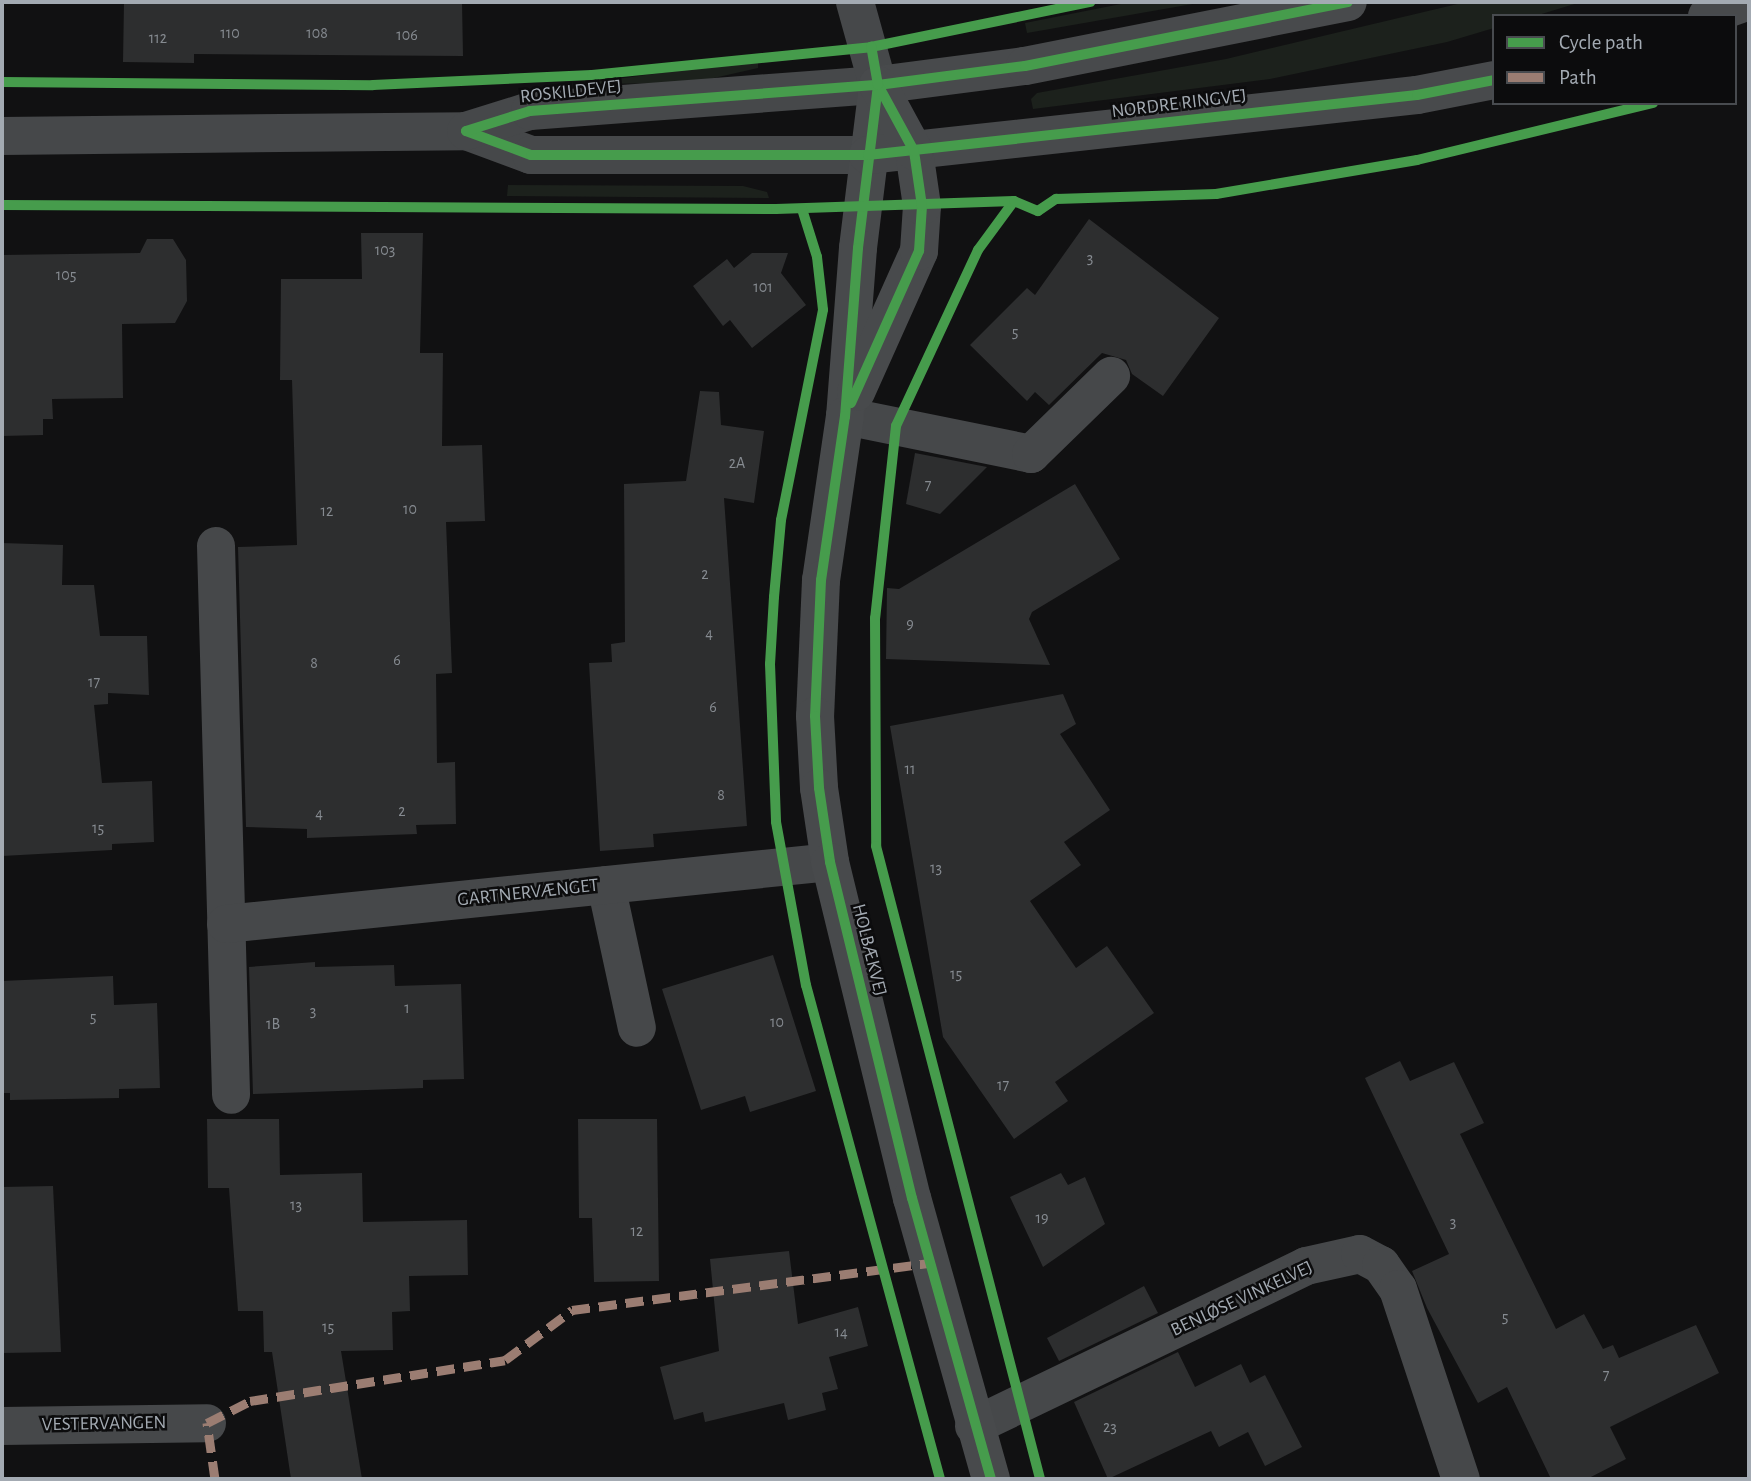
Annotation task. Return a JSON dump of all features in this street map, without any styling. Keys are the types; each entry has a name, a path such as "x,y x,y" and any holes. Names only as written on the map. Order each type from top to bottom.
{"main road":[{"path":"878,85 1025,66 1348,2"},
{"path":"1713,14 1746,2"},
{"name":"NORDRE RINGVEJ","path":"868,155 1417,96 1492,80"},
{"name":"HOLBÆKVEJ","path":"845,416 919,251 922,206 914,151 878,85"},
{"name":"HOLBÆKVEJ","path":"878,85 868,155 845,416 815,646 815,728 830,862 912,1199 990,1479"}],"street":[{"path":"855,2 878,85"},
{"name":"ROSKILDEVEJ","path":"2,136 466,131 530,111 878,85"},
{"name":"ROSKILDEVEJ","path":"466,131 531,155 868,155"},
{"path":"845,416 1031,454 1111,376"},
{"path":"216,546 231,1096"},
{"name":"GARTNERVÆNGET","path":"226,925 830,862"},
{"path":"606,885 637,1028"},
{"name":"BENLØSE VINKELVEJ","path":"974,1426 1306,1266 1360,1254 1381,1265 1398,1289 1461,1479"},
{"name":"VESTERVANGEN","path":"2,1426 206,1423"}],"shaded area":[{"path":"1131,2 1204,2 1027,33 1025,23"},
{"path":"1466,2 1581,2 1542,14 1492,14 1492,29 1447,42 1270,79 1033,109 1031,99 1037,93 1226,59"},
{"path":"758,60 758,68 692,83 579,84"},
{"path":"508,185 743,186 767,192 769,198 507,196"}],"building":[{"path":"124,2 462,2 463,56 194,54 194,63 123,62"},
{"path":"1089,219 1219,318 1163,396 1132,374 1126,360 1102,353 1049,405 1035,392 1027,401 970,345 1027,288 1035,295"},
{"path":"361,233 423,233 420,353 443,353 442,446 482,445 485,521 446,522 452,673 436,674 437,763 455,762 456,824 416,825 417,834 307,838 307,829 246,827 238,547 297,545 292,380 280,380 281,279 362,279"},
{"path":"147,239 173,239 186,260 187,301 175,323 122,324 123,398 52,399 53,419 43,419 43,435 2,436 2,255 140,253"},
{"path":"752,253 788,253 781,273 806,305 752,348 730,320 723,326 693,286 727,259 734,268"},
{"path":"700,391 719,392 721,425 764,431 754,503 724,498 747,826 653,834 654,847 600,851 589,663 612,662 611,644 625,642 624,484 686,481"},
{"path":"915,453 987,467 940,514 906,504"},
{"path":"1075,484 1120,559 1032,612 1029,619 1050,665 886,659 887,588 899,589"},
{"path":"2,543 63,545 62,585 94,585 100,636 147,636 149,695 108,693 108,704 94,705 102,783 152,781 154,842 112,844 112,850 2,856"},
{"path":"1063,694 1076,724 1060,734 1110,810 1064,842 1081,865 1030,901 1076,968 1107,946 1154,1013 1055,1082 1068,1101 1014,1139 943,1037 890,726"},
{"path":"773,955 816,1091 750,1112 745,1096 701,1110 662,989"},
{"path":"315,962 315,967 394,965 395,986 461,984 464,1079 423,1080 423,1088 253,1094 249,967"},
{"path":"113,976 114,1005 157,1003 160,1088 119,1089 119,1098 10,1100 10,1093 2,1093 2,981"},
{"path":"1400,1061 1410,1081 1454,1062 1484,1123 1460,1134 1556,1329 1584,1314 1603,1349 1613,1345 1619,1358 1696,1325 1719,1373 1610,1427 1626,1459 1587,1479 1551,1479 1507,1387 1478,1403 1427,1308 1412,1271 1449,1254 1365,1078"},
{"path":"207,1119 279,1119 280,1175 362,1173 363,1222 467,1220 468,1275 409,1276 410,1311 392,1312 393,1350 341,1351 362,1479 291,1479 272,1352 264,1352 263,1311 238,1311 229,1188 208,1188"},
{"path":"578,1119 657,1119 659,1281 594,1282 592,1218 579,1218"},
{"path":"1061,1173 1068,1185 1085,1177 1105,1224 1043,1267 1010,1197"},
{"path":"53,1186 61,1352 2,1353 2,1187"},
{"path":"789,1251 798,1324 858,1307 868,1346 829,1357 838,1389 822,1393 826,1410 788,1420 784,1403 705,1422 703,1412 674,1420 660,1367 719,1351 710,1259"},
{"path":"1144,1286 1158,1313 1059,1361 1047,1338"},
{"path":"1178,1352 1195,1387 1241,1364 1250,1383 1265,1375 1302,1447 1265,1466 1248,1432 1219,1447 1211,1431 1108,1479 1074,1402"}],"marked path":[{"path":"215,1479 207,1423 250,1401 505,1360 572,1310 930,1263"}],"cycle path":[{"path":"2,82 373,85 592,75 871,47 1090,2"},
{"path":"466,131 530,111 878,85 1025,66 1348,2"},
{"path":"851,403 919,251 922,206 914,151 878,85 871,47"},
{"path":"466,131 531,155 868,155 1417,95 1492,80"},
{"path":"878,85 858,248 845,416 821,580 815,716 819,788 830,862 912,1198 991,1479"},
{"path":"2,205 776,209 1014,201 1038,211 1056,199 1216,194 1417,160 1645,105"},
{"path":"1014,201 978,250 896,426 875,618 876,846 1040,1479"},
{"path":"802,209 817,257 823,310 781,520 770,664 776,822 806,985 940,1479"}]}
